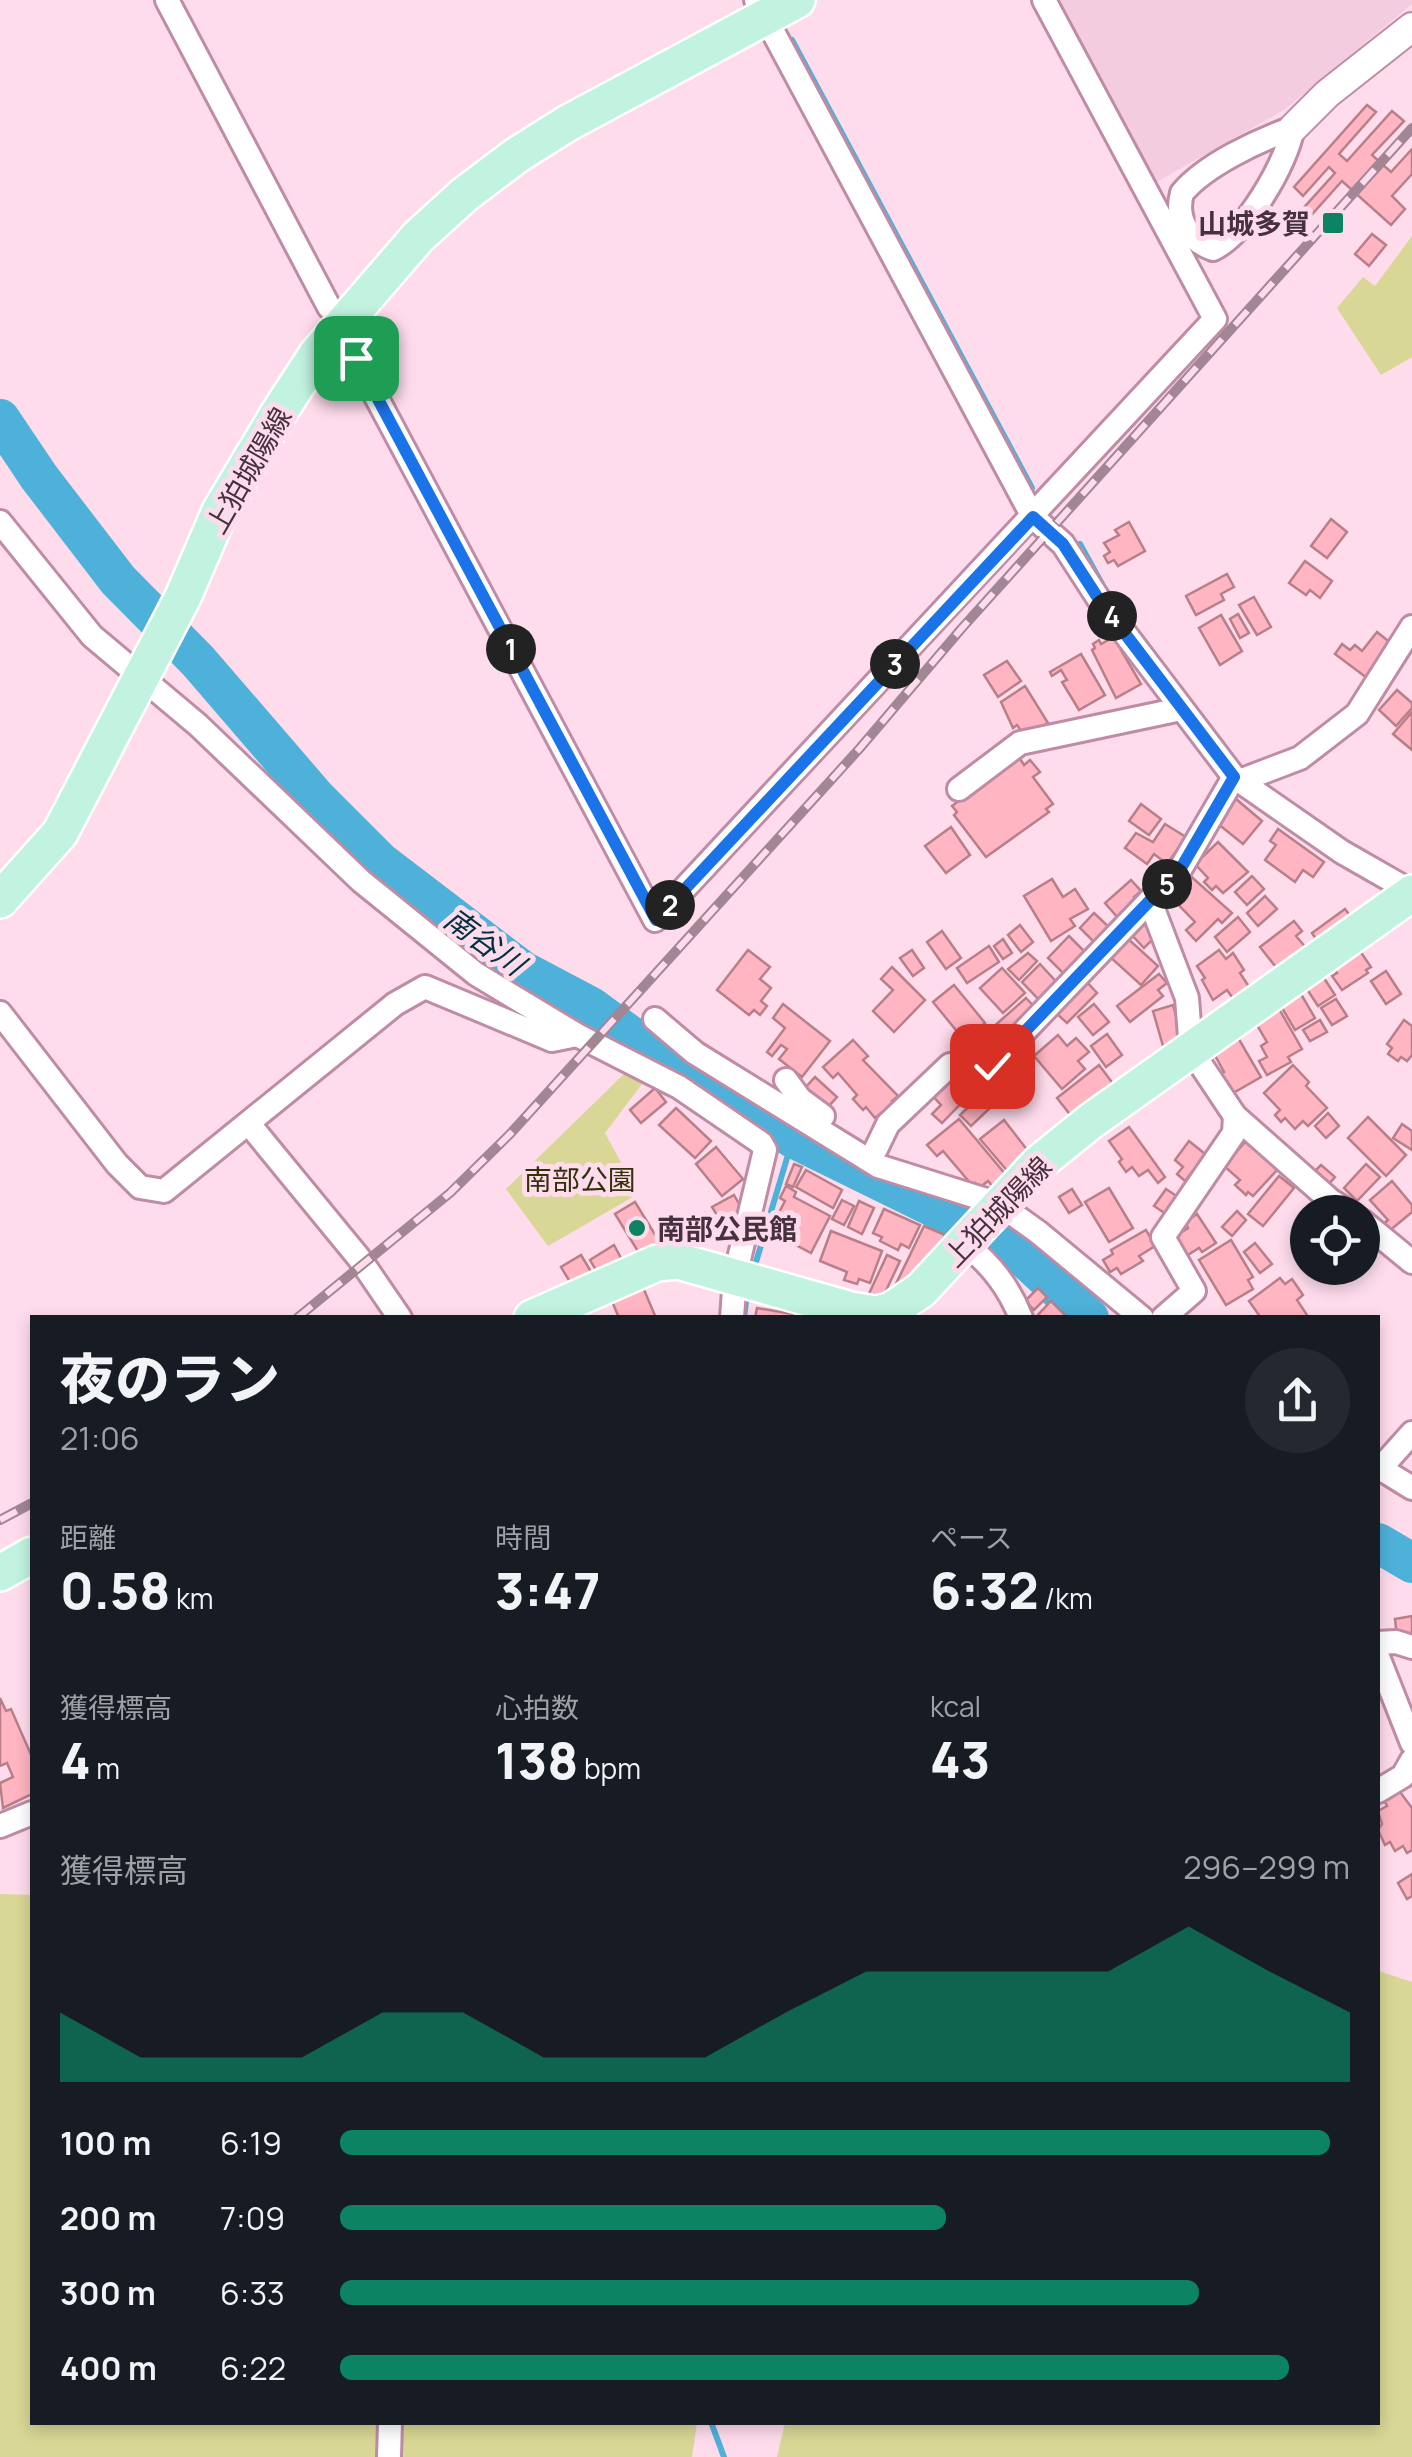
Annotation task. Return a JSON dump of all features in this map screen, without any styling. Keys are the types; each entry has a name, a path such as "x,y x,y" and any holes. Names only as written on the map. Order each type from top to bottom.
{"main road":[{"name":"上狛城陽線","path":"0,900 60,833 184,597 220,511 278,414 317,354 418,236 517,155 568,123 760,9 797,0"},
{"name":"上狛城陽線","path":"539,1315 657,1263 678,1261 850,1310 875,1314 890,1311 921,1290 968,1241 988,1202 1091,1121 1412,892"},
{"path":"0,1573 30,1556"}],"street":[{"path":"167,0 329,307"},
{"path":"356,358 656,920 1215,319 1044,0"},
{"path":"760,9 1033,517 1063,544 1181,709 1238,779 1342,852 1412,892"},
{"path":"1293,128 1288,151 1236,233 1213,250 1201,245 1179,216 1182,193 1211,169 1270,136 1293,128 1327,94 1412,26"},
{"path":"0,522 92,636 148,669 198,725 361,881 476,974 577,1034 679,1087 761,1143 766,1150 735,1276 732,1315"},
{"path":"876,1149 888,1124 950,1065 992,1066 1181,868 1238,779 1300,758 1357,714 1412,627"},
{"path":"959,789 1020,744 1181,709"},
{"path":"1150,901 1188,998 1191,1050 1235,1116 1324,1195"},
{"path":"0,1013 117,1164 140,1187 164,1191 395,1004 425,987 552,1040 577,1034"},
{"path":"655,1019 695,1053 878,1166 988,1202"},
{"path":"786,1080 800,1099 847,1134 944,1178 1038,1232 1138,1315"},
{"path":"1167,1315 1194,1291 1163,1237 1234,1133 1235,1116"},
{"path":"250,1124 359,1258 398,1315"},
{"path":"1380,1236 1412,1262"},
{"path":"968,1241 1002,1280 1020,1315"},
{"path":"1380,1467 1412,1433"},
{"path":"1380,1470 1412,1488"},
{"path":"1380,1643 1412,1647"},
{"path":"1380,1662 1412,1743"},
{"path":"1380,1790 1403,1776 1412,1760"},
{"path":"0,1826 30,1814"},
{"path":"389,2457 390,2425"}],"shaded area":[{"path":"1048,0 1412,0 1412,4 1284,110 1148,187"}],"green space":[{"path":"1412,236 1412,357 1381,375 1337,308 1363,277 1375,286"},
{"name":"南部公園","path":"627,1071 645,1080 605,1133 638,1194 548,1246 506,1189"},
{"path":"0,1894 30,1895 30,2425 697,2425 692,2457 0,2457"},
{"path":"1380,1971 1412,1982 1412,2457 777,2457 785,2425 1380,2425"}],"building":[{"path":"1367,105 1376,112 1339,154 1347,161 1392,111 1404,121 1372,155 1391,172 1412,149 1412,174 1392,196 1405,209 1391,225 1342,181 1307,220 1299,213 1335,173 1329,167 1303,196 1294,187"},
{"path":"1372,234 1386,245 1369,266 1355,254"},
{"path":"1331,519 1347,532 1327,558 1311,546"},
{"path":"1129,522 1145,551 1118,566 1114,560 1108,563 1104,556 1110,552 1104,543 1119,535 1115,530"},
{"path":"1305,561 1332,581 1320,598 1310,590 1306,595 1289,583"},
{"path":"1227,574 1234,587 1221,594 1224,600 1196,615 1186,596"},
{"path":"1254,597 1271,627 1257,635 1239,605"},
{"path":"1238,614 1249,633 1240,638 1230,619"},
{"path":"1221,615 1242,651 1220,665 1199,628"},
{"path":"1377,632 1392,644 1367,678 1335,654 1342,644 1350,650 1355,645 1362,651"},
{"path":"1117,635 1125,648 1121,650 1141,684 1116,698 1092,650 1099,640 1101,644"},
{"path":"1081,654 1105,695 1079,710 1062,682 1067,680 1061,670 1052,676 1050,672"},
{"path":"1007,661 1021,681 998,697 984,675"},
{"path":"1025,686 1048,723 1024,735 1017,725 1013,728 1001,702"},
{"path":"1397,690 1412,703 1412,708 1396,726 1379,710"},
{"path":"1412,712 1412,750 1393,734"},
{"path":"1019,757 1024,765 1030,760 1040,772 1033,777 1053,804 1046,809 1049,812 986,857 954,815 957,812 952,806"},
{"path":"1236,799 1262,821 1243,844 1217,823"},
{"path":"1141,804 1161,819 1149,835 1129,821"},
{"path":"1165,824 1186,837 1167,864 1154,854 1147,864 1125,848 1136,833 1153,842"},
{"path":"951,827 970,855 946,873 925,846"},
{"path":"1278,829 1324,862 1313,877 1303,870 1295,882 1265,860 1276,845 1270,841"},
{"path":"1218,842 1248,872 1223,893 1204,882 1208,878 1195,864"},
{"path":"1186,872 1232,913 1222,923 1218,919 1196,941 1186,930 1195,922 1166,892"},
{"path":"1252,876 1264,889 1247,905 1235,892"},
{"path":"1052,879 1063,897 1075,889 1088,909 1070,919 1075,926 1051,941 1024,896"},
{"path":"1131,880 1141,891 1134,897 1138,901 1119,919 1105,903"},
{"path":"1265,896 1277,909 1258,926 1247,913"},
{"path":"1345,909 1354,921 1320,945 1312,933"},
{"path":"1094,913 1113,931 1099,947 1080,928"},
{"path":"1238,917 1250,932 1227,952 1215,937"},
{"path":"1142,919 1157,935 1144,948 1129,932"},
{"path":"1294,921 1302,931 1296,936 1307,949 1279,971 1260,947"},
{"path":"1020,925 1033,942 1021,952 1008,935"},
{"path":"942,931 961,958 946,969 927,942"},
{"path":"1069,936 1090,957 1069,979 1048,958"},
{"path":"1126,937 1158,966 1141,985 1109,956"},
{"path":"1003,939 1012,953 1003,959 994,946"},
{"path":"989,946 999,962 967,983 957,968"},
{"path":"1358,948 1371,967 1342,990 1332,976 1337,973 1330,963"},
{"path":"748,950 770,967 760,979 771,988 761,1001 767,1006 760,1015 754,1010 749,1015 717,990"},
{"path":"912,950 924,968 913,976 900,958"},
{"path":"1219,950 1226,959 1233,953 1253,993 1237,1004 1227,990 1213,1000 1197,966"},
{"path":"1028,953 1037,961 1019,980 1008,969"},
{"path":"1040,964 1061,987 1043,1004 1022,982"},
{"path":"892,967 925,1000 894,1032 873,1011 893,990 881,979"},
{"path":"1002,968 1025,993 1003,1013 980,988"},
{"path":"1386,971 1401,994 1386,1004 1371,981"},
{"path":"1320,972 1335,995 1318,1006 1303,983"},
{"path":"1159,974 1167,983 1158,990 1163,996 1130,1022 1117,1006"},
{"path":"1086,981 1097,993 1067,1023 1055,1012"},
{"path":"954,985 985,1023 964,1040 933,1002"},
{"path":"1298,989 1315,1018 1295,1030 1278,1001"},
{"path":"1026,998 1039,1012 1005,1042 992,1028"},
{"path":"1336,999 1347,1016 1332,1025 1321,1008"},
{"path":"783,1004 830,1041 802,1077 779,1059 787,1049 781,1045 772,1056 767,1052 785,1028 773,1018"},
{"path":"1094,1004 1109,1022 1093,1035 1078,1017"},
{"path":"1173,1005 1183,1040 1163,1046 1153,1011"},
{"path":"1278,1007 1302,1049 1288,1057 1291,1062 1267,1075 1259,1061 1267,1057 1261,1046 1267,1042 1254,1020"},
{"path":"1320,1020 1327,1032 1310,1041 1303,1030"},
{"path":"1404,1020 1412,1026 1412,1055 1407,1061 1401,1057 1398,1061 1388,1054 1392,1048 1387,1044"},
{"path":"1107,1034 1122,1055 1106,1067 1091,1046"},
{"path":"1058,1035 1067,1046 1076,1038 1089,1052 1078,1061 1085,1069 1062,1089 1034,1056"},
{"path":"1237,1036 1261,1077 1228,1096 1220,1074 1224,1072 1212,1050"},
{"path":"853,1040 868,1056 863,1060 898,1096 882,1116 875,1118 866,1107 863,1110 853,1099 857,1095 838,1073 833,1078 823,1067"},
{"path":"1099,1065 1114,1085 1072,1117 1057,1098"},
{"path":"1293,1065 1327,1108 1308,1126 1303,1121 1295,1129 1285,1118 1281,1122 1275,1115 1280,1110 1264,1093"},
{"path":"996,1072 1016,1096 1005,1106 985,1082"},
{"path":"815,1077 837,1097 827,1108 805,1088"},
{"path":"965,1077 976,1088 942,1123 932,1114 941,1105 930,1093 945,1078 955,1088"},
{"path":"655,1088 666,1102 641,1123 630,1110"},
{"path":"979,1097 990,1108 971,1126 960,1115"},
{"path":"676,1108 711,1141 695,1158 659,1125"},
{"path":"1328,1113 1339,1126 1326,1138 1315,1126"},
{"path":"1368,1117 1406,1155 1386,1176 1348,1138"},
{"path":"959,1119 1006,1175 993,1187 988,1181 979,1188 975,1183 972,1185 943,1151 937,1156 927,1145"},
{"path":"1004,1120 1032,1156 1010,1174 980,1139"},
{"path":"1402,1124 1412,1131 1412,1150 1393,1138"},
{"path":"1129,1127 1165,1177 1158,1183 1148,1170 1139,1176 1132,1167 1126,1172 1119,1162 1122,1159 1109,1141"},
{"path":"1189,1141 1210,1158 1196,1176 1192,1172 1185,1181 1177,1174 1183,1167 1175,1160"},
{"path":"1246,1141 1256,1150 1260,1146 1273,1158 1270,1162 1277,1170 1253,1196 1235,1185 1240,1180 1224,1166"},
{"path":"716,1147 743,1179 722,1196 696,1164"},
{"path":"794,1164 802,1167 793,1187 786,1184"},
{"path":"1366,1164 1380,1177 1363,1195 1351,1195 1344,1188"},
{"path":"1321,1165 1335,1177 1326,1187 1312,1174"},
{"path":"806,1170 842,1190 833,1208 796,1187"},
{"path":"1279,1176 1294,1188 1263,1226 1248,1214"},
{"path":"1392,1181 1412,1205 1412,1212 1388,1232 1382,1225 1388,1220 1380,1211 1380,1195 1376,1195"},
{"path":"786,1186 796,1192 794,1197 830,1216 811,1253 794,1244 799,1235 774,1222 785,1201 780,1198"},
{"path":"1109,1188 1133,1228 1109,1242 1085,1202"},
{"path":"1072,1189 1082,1205 1069,1213 1059,1197"},
{"path":"1166,1189 1181,1199 1169,1216 1154,1206"},
{"path":"734,1195 742,1209 721,1222 712,1207"},
{"path":"842,1200 854,1206 844,1225 832,1219"},
{"path":"859,1201 874,1208 862,1234 848,1227"},
{"name":"南部公民館","path":"635,1202 659,1241 639,1253 615,1214"},
{"path":"884,1209 920,1225 909,1248 901,1244 898,1250 873,1233"},
{"path":"1237,1211 1246,1220 1232,1236 1222,1227"},
{"path":"705,1213 715,1230 694,1242 684,1226"},
{"path":"1197,1214 1216,1243 1183,1258 1171,1239 1188,1228 1185,1222"},
{"path":"924,1226 945,1235 928,1270 893,1290"},
{"path":"1146,1230 1155,1246 1139,1256 1143,1261 1121,1274 1117,1268 1110,1272 1103,1260 1113,1254 1111,1250"},
{"path":"831,1231 882,1251 870,1283 844,1280 847,1272 820,1261"},
{"path":"1231,1240 1253,1277 1248,1280 1253,1289 1226,1305 1199,1260"},
{"path":"1255,1243 1272,1264 1260,1273 1244,1252"},
{"path":"614,1245 621,1258 597,1272 590,1260"},
{"path":"581,1255 593,1275 573,1287 561,1267"},
{"path":"887,1255 900,1261 882,1299 875,1295 873,1300 867,1298"},
{"path":"1280,1278 1285,1284 1290,1280 1290,1285 1296,1285 1303,1295 1297,1300 1307,1315 1259,1315 1249,1301"},
{"path":"642,1285 655,1315 618,1315 611,1299"},
{"path":"1038,1288 1047,1297 1034,1310 1025,1301"},
{"path":"1051,1301 1065,1315 1038,1315"},
{"path":"757,1308 793,1314 793,1315 756,1315"},
{"path":"1412,1616 1412,1635 1397,1637 1395,1619"},
{"path":"0,1698 6,1711 11,1709 30,1752 30,1795 3,1808 0,1783 13,1777 7,1763 0,1766"},
{"path":"1397,1788 1412,1808 1412,1850 1407,1853 1403,1846 1395,1851 1390,1842 1385,1845 1380,1834 1380,1810 1387,1806 1382,1796"},
{"path":"1412,1874 1412,1896 1407,1899 1398,1883"}],"waterway":[{"path":"792,40 1032,488"},
{"name":"南谷川","path":"0,419 118,580 198,661 317,799 380,862 523,971 591,1007 793,1138 1011,1245 1086,1315"},
{"path":"1080,544 1102,584"},
{"path":"753,1272 793,1138"},
{"path":"744,1315 747,1294"},
{"name":"南谷川","path":"1380,1544 1412,1563"},
{"path":"712,2425 724,2457"}],"railway":[{"path":"301,1315 450,1193 511,1133 1412,128"},
{"path":"0,1520 30,1504"}],"place":[{"name":"山城多賀","path":"1333,223"},
{"name":"南部公民館","path":"637,1228"}],"route":[{"path":"356,358 656,920 1033,517 1063,544 1098,598 1234,777 1181,868 992,1066"}]}
